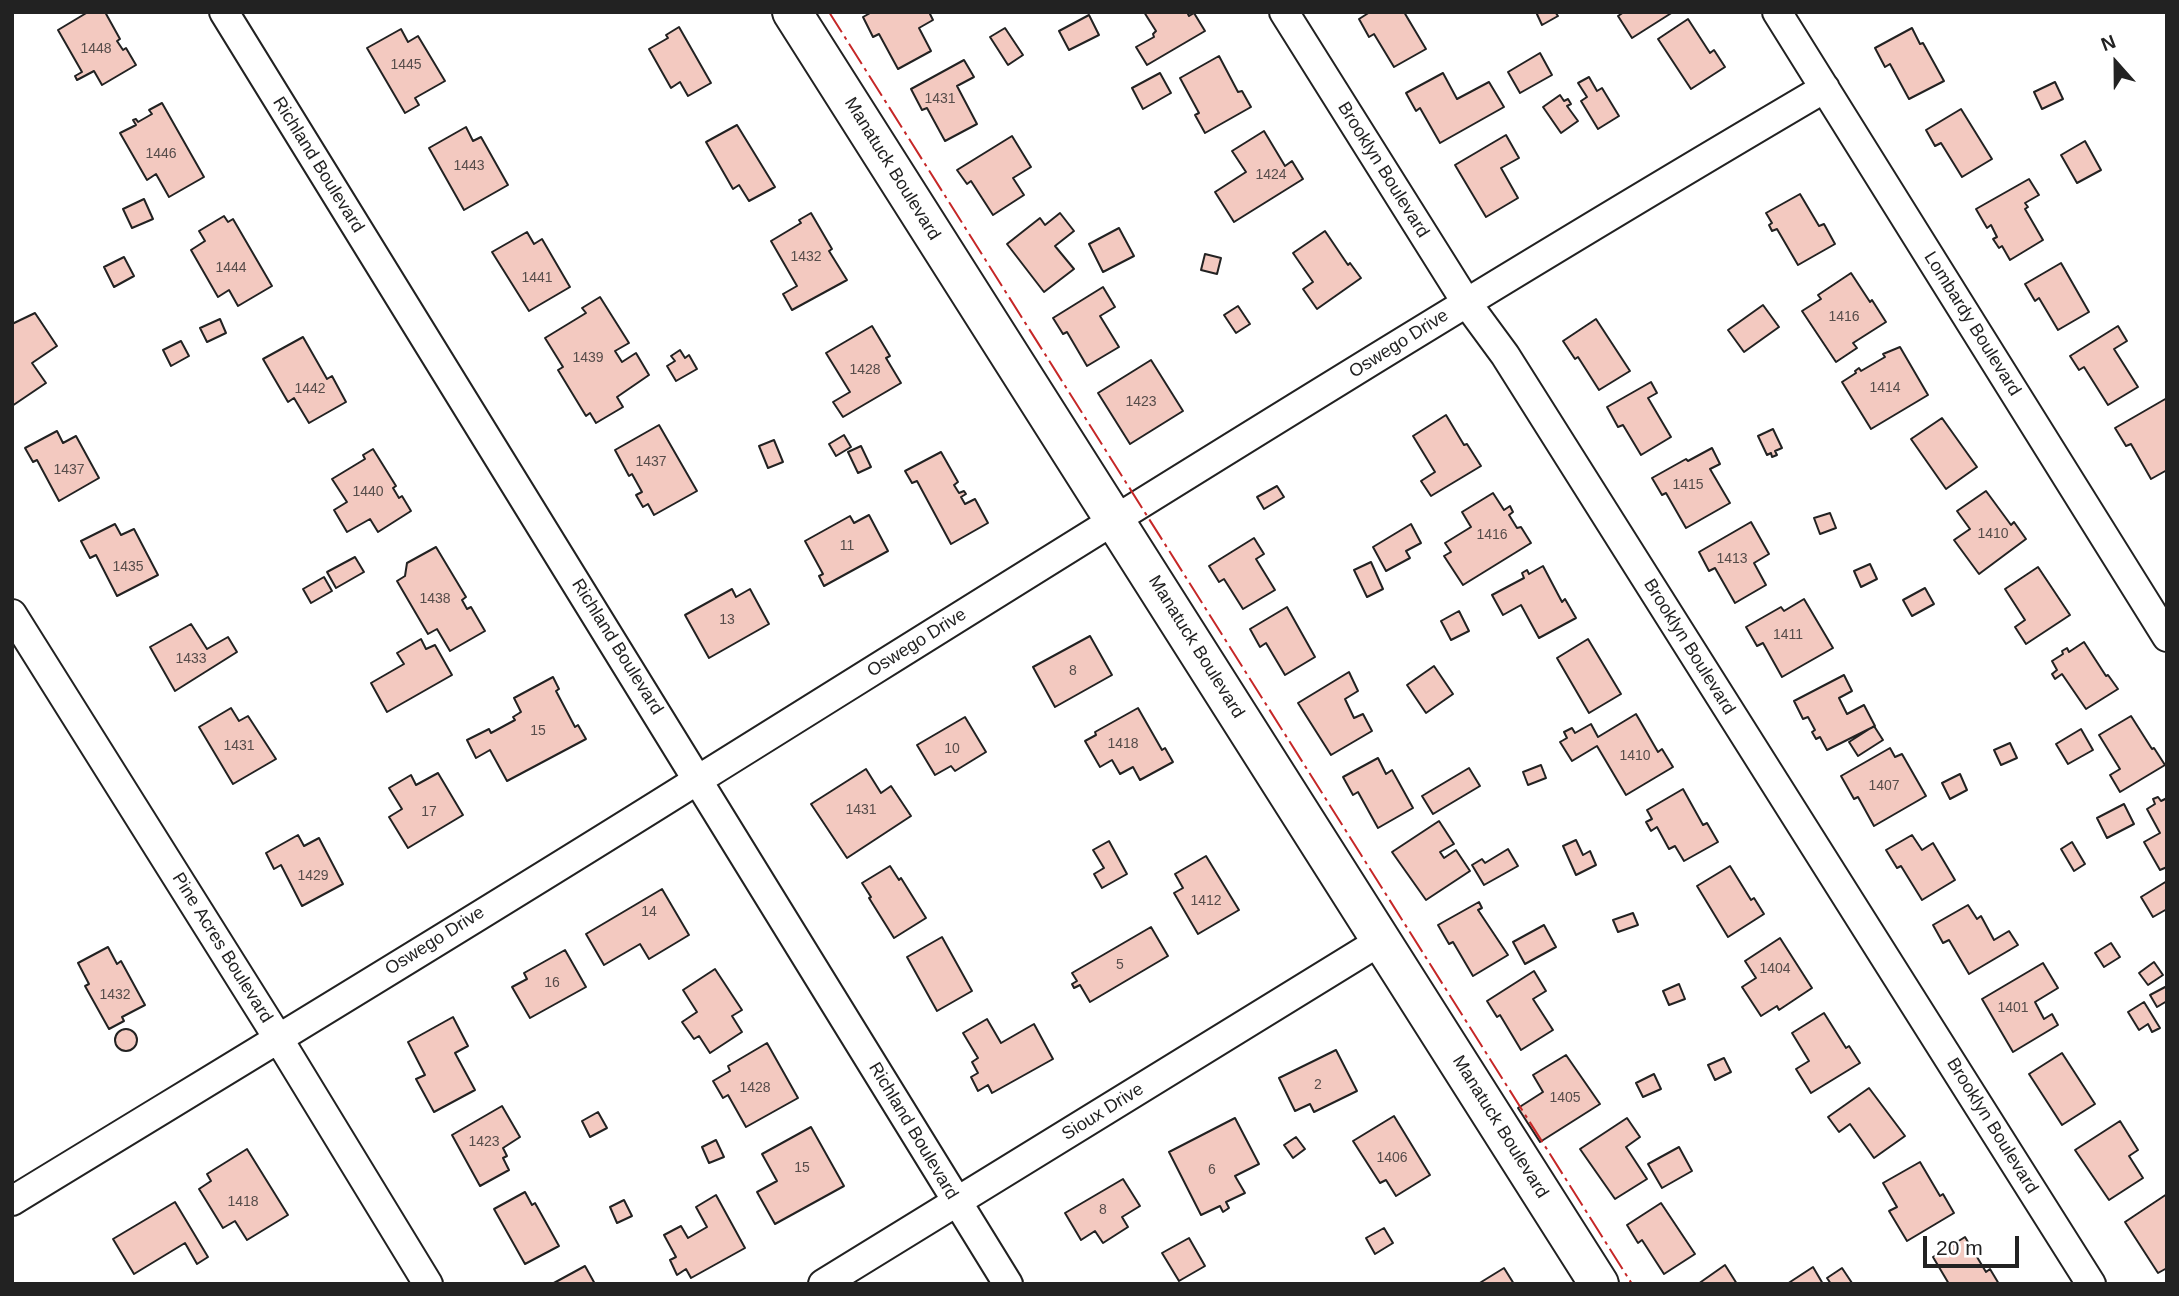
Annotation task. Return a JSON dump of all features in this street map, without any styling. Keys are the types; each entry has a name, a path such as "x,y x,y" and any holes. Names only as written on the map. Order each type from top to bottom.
{"street":[{"name":"Richland Boulevard","path":"224,12 1008,1284"},
{"name":"Manatuck Boulevard","path":"792,12 1599,1284"},
{"name":"Brooklyn Boulevard","path":"1284,12 1466,302 1505,355 2091,1284"},
{"name":"Lombardy Boulevard","path":"1777,12 2167,637"},
{"name":"Oswego Drive","path":"12,1201 699,780 1466,302 1825,88"},
{"name":"Pine Acres Boulevard","path":"12,614 278,1038 428,1284"},
{"name":"Sioux Drive","path":"823,1284 1382,940"}],"building":[{"path":"88,12 105,12 120,39 117,41 123,50 126,48 136,65 102,85 94,71 77,80 75,76 82,72 58,30"},
{"path":"872,12 929,12 933,20 919,28 931,51 898,69 879,34 873,37 863,17"},
{"path":"1144,12 1187,12 1189,16 1194,13 1205,31 1147,65 1136,47 1154,37 1156,31"},
{"path":"1370,12 1404,12 1426,49 1394,67 1374,34 1369,37 1359,19"},
{"path":"1536,12 1555,12 1558,16 1542,25"},
{"path":"1624,12 1673,12 1632,38 1618,16"},
{"path":"1089,15 1099,35 1069,50 1059,31"},
{"path":"1688,19 1710,53 1714,50 1725,67 1691,89 1658,39"},
{"path":"679,27 711,83 688,96 680,82 671,88 649,49 668,38 666,35"},
{"path":"1005,28 1023,55 1008,65 990,37"},
{"path":"1912,28 1944,81 1909,99 1890,64 1885,67 1875,48"},
{"path":"401,29 408,42 418,36 445,81 415,98 419,105 405,113 367,48"},
{"path":"1540,53 1552,75 1520,93 1508,72"},
{"path":"1219,56 1238,92 1242,91 1251,107 1205,133 1195,115 1199,113 1180,78"},
{"path":"964,60 974,77 957,86 977,124 945,141 927,108 922,110 911,89"},
{"path":"1160,73 1171,93 1143,109 1132,88"},
{"path":"1443,73 1457,99 1489,82 1504,107 1440,143 1420,108 1416,111 1406,93"},
{"path":"1589,77 1597,91 1602,88 1619,116 1598,129 1581,101 1587,97 1578,83"},
{"path":"2055,82 2063,99 2042,109 2034,92"},
{"path":"1560,95 1564,101 1568,99 1571,104 1567,106 1578,121 1561,133 1543,107"},
{"path":"162,103 204,177 169,197 156,174 147,180 120,133 136,125 133,120 138,122 152,114 149,110"},
{"path":"1961,109 1992,159 1962,177 1941,143 1935,146 1926,130"},
{"path":"737,125 775,187 749,201 739,185 733,189 706,142"},
{"path":"466,127 473,141 481,137 508,185 464,210 429,148"},
{"path":"1264,131 1285,166 1292,161 1303,179 1234,222 1215,192 1246,172 1232,151"},
{"path":"1506,135 1519,158 1501,168 1518,198 1486,217 1455,165"},
{"path":"1012,136 1031,167 1013,178 1024,195 993,215 971,181 967,184 957,170"},
{"path":"2085,141 2101,170 2077,183 2061,155"},
{"path":"2029,179 2039,195 2025,203 2028,207 2025,209 2043,240 2010,260 2002,246 1999,248 1993,239 1997,237 1991,225 1987,228 1976,209"},
{"path":"1800,194 1819,226 1824,224 1835,244 1798,265 1777,229 1772,231 1769,225 1772,223 1766,213"},
{"path":"144,199 153,219 132,228 123,209"},
{"path":"811,213 832,249 829,251 847,280 792,310 783,294 797,286 771,241 801,223 799,220"},
{"path":"1060,213 1074,231 1055,246 1074,269 1044,292 1007,244 1040,218 1045,225"},
{"path":"224,216 228,222 233,219 272,286 238,306 229,290 218,297 191,250 205,241 199,231"},
{"path":"1119,228 1134,256 1103,272 1089,244"},
{"path":"1325,231 1348,265 1350,263 1361,278 1317,309 1303,289 1313,282 1293,253"},
{"path":"527,232 534,244 542,239 570,287 529,311 492,252"},
{"path":"1205,254 1221,258 1217,274 1201,270"},
{"path":"124,257 134,276 114,287 104,267"},
{"path":"2061,263 2089,312 2058,330 2039,298 2035,301 2025,284"},
{"path":"1851,273 1886,322 1853,343 1857,348 1836,362 1802,311 1821,299 1818,295"},
{"path":"1103,287 1115,307 1100,316 1119,347 1087,366 1067,332 1063,334 1053,318"},
{"path":"600,297 629,343 615,351 622,362 636,353 649,375 617,397 623,407 596,423 590,413 586,416 558,370 563,367 545,338 586,313 582,308"},
{"path":"1763,305 1779,327 1744,352 1728,330"},
{"path":"1238,306 1250,324 1236,333 1224,315"},
{"path":"35,313 57,346 32,363 46,383 12,406 12,324"},
{"path":"220,319 226,333 207,342 200,328"},
{"path":"1596,319 1630,371 1599,390 1578,357 1575,359 1563,341"},
{"path":"872,326 890,356 886,358 901,383 843,417 833,402 850,392 826,353"},
{"path":"2118,326 2127,341 2114,349 2138,387 2108,405 2084,367 2079,370 2070,356"},
{"path":"303,337 327,379 332,376 346,402 309,423 294,398 288,402 263,359"},
{"path":"181,341 189,356 171,366 163,350"},
{"path":"1900,347 1928,395 1871,429 1842,382 1859,368 1861,371 1885,357 1883,354"},
{"path":"680,350 685,358 689,355 697,369 676,381 667,366 675,361 671,356"},
{"path":"1151,360 1183,411 1130,444 1098,393"},
{"path":"1651,382 1657,393 1648,398 1671,437 1641,455 1623,425 1618,427 1607,407"},
{"path":"2167,398 2167,470 2151,479 2131,444 2126,446 2115,428"},
{"path":"1446,415 1464,445 1467,444 1481,466 1431,496 1421,481 1435,472 1413,436"},
{"path":"1942,418 1977,467 1946,489 1911,439"},
{"path":"659,425 697,491 654,515 648,504 643,507 636,495 642,492 632,474 629,476 615,450"},
{"path":"1773,429 1782,448 1775,451 1777,455 1772,457 1771,453 1767,455 1758,436"},
{"path":"57,431 63,443 76,436 99,478 59,501 37,460 33,462 25,448"},
{"path":"844,435 851,447 836,456 829,444"},
{"path":"774,440 783,462 768,468 759,446"},
{"path":"861,446 871,467 858,473 848,452"},
{"path":"1712,448 1720,464 1710,469 1730,503 1686,528 1666,493 1662,495 1652,478"},
{"path":"373,449 396,486 393,488 399,498 402,496 411,511 378,532 370,519 347,532 334,510 347,502 332,479 365,459 363,455"},
{"path":"941,452 958,482 954,485 959,493 964,491 966,494 961,497 965,504 975,499 988,523 951,544 917,481 912,483 905,471"},
{"path":"1277,486 1284,497 1264,509 1257,497"},
{"path":"1986,491 2011,525 2014,522 2026,539 1979,574 1954,540 1970,529 1957,511"},
{"path":"1493,493 1504,510 1510,506 1513,512 1509,515 1531,543 1463,585 1444,556 1451,552 1445,543 1471,527 1462,512"},
{"path":"1830,513 1836,528 1820,534 1814,518"},
{"path":"869,515 888,551 824,586 819,576 823,574 805,541 850,516 854,523"},
{"path":"1751,522 1769,554 1754,563 1766,585 1735,603 1715,568 1709,571 1699,552"},
{"path":"115,524 121,535 134,529 158,575 117,596 96,555 90,558 81,541"},
{"path":"1411,524 1421,543 1406,551 1410,558 1386,571 1373,547"},
{"path":"1254,538 1264,554 1256,559 1275,590 1243,609 1224,579 1219,582 1209,566"},
{"path":"436,547 466,597 462,600 467,609 471,607 485,631 450,651 437,629 428,634 397,581 405,576 407,563"},
{"path":"355,557 364,572 336,588 327,572"},
{"path":"1371,562 1383,589 1367,597 1354,570"},
{"path":"1870,564 1877,579 1861,587 1854,571"},
{"path":"1543,566 1562,602 1565,599 1576,618 1539,638 1521,605 1503,615 1492,595 1524,578 1522,573 1527,570 1529,574"},
{"path":"2038,567 2070,615 2026,644 2015,627 2025,620 2005,589"},
{"path":"324,577 332,591 311,603 303,589"},
{"path":"1925,588 1934,604 1912,616 1903,600"},
{"path":"732,589 736,597 750,589 769,624 709,658 685,615"},
{"path":"1804,599 1833,648 1782,677 1763,643 1757,646 1746,627 1781,607 1784,611"},
{"path":"1287,607 1315,657 1285,675 1266,643 1260,647 1250,629"},
{"path":"1459,611 1469,631 1451,640 1441,621"},
{"path":"191,624 207,649 228,637 237,652 175,691 150,647"},
{"path":"1090,636 1112,675 1055,707 1033,667"},
{"path":"421,639 426,649 435,645 452,675 387,712 371,683 404,664 397,653"},
{"path":"1588,639 1621,694 1589,713 1557,658"},
{"path":"2084,642 2106,676 2108,675 2118,689 2086,709 2062,674 2055,679 2052,674 2057,670 2052,661 2063,654 2062,651 2067,648 2069,652"},
{"path":"1434,666 1453,694 1426,713 1407,685"},
{"path":"1349,672 1358,691 1345,699 1354,718 1363,714 1372,731 1331,755 1298,703"},
{"path":"1844,675 1852,691 1839,698 1847,714 1864,705 1875,726 1827,750 1820,737 1816,739 1812,732 1815,730 1808,717 1803,719 1794,701"},
{"path":"553,677 559,689 556,691 575,727 578,725 586,739 507,781 490,750 476,758 467,740 489,729 491,733 515,720 513,717 521,712 514,698"},
{"path":"231,708 239,721 248,716 276,759 233,784 199,727"},
{"path":"1138,708 1162,750 1165,748 1173,762 1140,780 1133,767 1120,774 1112,760 1100,767 1085,741 1096,735 1095,732"},
{"path":"1636,714 1658,752 1662,749 1673,767 1626,795 1597,746 1572,761 1560,742 1567,738 1564,732 1572,728 1575,733 1591,724 1598,737"},
{"path":"2131,716 2165,765 2120,792 2110,775 2120,769 2099,735"},
{"path":"965,717 986,752 955,771 951,766 935,775 917,745"},
{"path":"1874,726 1883,740 1858,756 1849,742"},
{"path":"2081,729 2093,750 2068,764 2056,744"},
{"path":"2010,743 2017,758 2001,765 1994,750"},
{"path":"1890,748 1895,757 1902,754 1926,796 1874,826 1858,797 1854,799 1841,776"},
{"path":"1378,758 1386,774 1392,770 1413,808 1378,828 1358,792 1353,795 1343,777"},
{"path":"1541,765 1546,778 1528,785 1523,772"},
{"path":"1469,768 1480,786 1433,814 1422,796"},
{"path":"866,769 881,793 891,786 911,816 847,858 811,804"},
{"path":"438,773 463,815 408,848 389,817 402,809 389,788 411,775 416,785"},
{"path":"1960,774 1967,790 1950,799 1942,783"},
{"path":"1683,789 1703,825 1707,823 1718,842 1684,861 1675,846 1669,849 1657,827 1651,831 1646,822 1652,819 1647,810"},
{"path":"2158,797 2161,801 2167,798 2167,867 2160,870 2144,842 2160,833 2147,809 2155,804 2153,799"},
{"path":"2124,804 2134,824 2107,838 2097,818"},
{"path":"1439,821 1454,844 1440,852 1444,858 1456,850 1470,871 1426,900 1392,852"},
{"path":"298,835 304,846 319,838 343,884 302,906 281,865 274,869 266,853"},
{"path":"1912,835 1922,850 1933,843 1955,880 1922,900 1901,866 1897,868 1886,850"},
{"path":"1576,840 1583,855 1590,851 1596,865 1576,875 1563,846"},
{"path":"1109,841 1127,874 1102,888 1094,874 1104,868 1093,850"},
{"path":"2072,842 2085,864 2074,871 2061,849"},
{"path":"1508,849 1518,866 1484,885 1472,865 1482,859 1485,863"},
{"path":"1206,856 1239,910 1198,934 1174,893 1183,888 1175,874"},
{"path":"890,866 899,880 901,878 926,918 894,938 862,883"},
{"path":"1730,866 1751,900 1754,898 1764,914 1728,937 1697,886"},
{"path":"2167,881 2167,909 2153,917 2141,897"},
{"path":"662,889 689,935 649,959 640,944 604,965 586,934"},
{"path":"1479,902 1482,908 1478,910 1508,955 1473,976 1453,942 1449,944 1438,925"},
{"path":"1968,905 1977,919 1981,916 1994,940 2009,931 2018,945 1969,974 1949,940 1943,943 1933,925"},
{"path":"1633,913 1638,925 1618,932 1613,920"},
{"path":"1544,925 1556,947 1525,964 1513,942"},
{"path":"1151,927 1168,956 1090,1002 1080,985 1074,988 1072,984 1077,981 1072,973"},
{"path":"942,937 972,991 937,1011 907,957"},
{"path":"1780,938 1812,988 1779,1010 1777,1006 1761,1016 1742,987 1756,978 1745,961"},
{"path":"2111,943 2120,957 2104,967 2095,953"},
{"path":"108,947 117,964 121,961 145,1005 122,1017 124,1021 109,1029 85,986 89,984 78,963"},
{"path":"565,950 586,987 530,1018 512,987 527,979 524,973"},
{"path":"2154,962 2163,975 2148,985 2139,973"},
{"path":"2043,963 2058,988 2035,1002 2044,1019 2052,1014 2058,1025 2013,1052 1982,999"},
{"path":"715,969 742,1010 732,1016 742,1032 710,1053 699,1036 694,1039 682,1022 697,1012 683,990"},
{"path":"1534,971 1546,991 1533,999 1553,1030 1521,1050 1500,1015 1497,1017 1487,1001"},
{"path":"1679,984 1685,999 1669,1005 1663,991"},
{"path":"2167,986 2167,1001 2157,1007 2150,995"},
{"path":"2144,1002 2160,1028 2152,1032 2148,1024 2139,1030 2128,1012"},
{"path":"1824,1013 1846,1048 1849,1046 1860,1063 1811,1093 1796,1069 1809,1061 1792,1033"},
{"path":"453,1017 468,1046 455,1053 475,1090 434,1112 416,1079 425,1075 408,1042"},
{"path":"987,1019 1001,1043 1034,1024 1053,1059 992,1093 988,1085 978,1091 971,1077 978,1073 972,1062 978,1058 963,1033"},
{"path":"126,1029 136,1036 137,1040 130,1050 126,1051 116,1044 115,1040 122,1030"},
{"path":"767,1043 798,1098 746,1127 728,1095 723,1098 713,1081 730,1071 728,1066"},
{"path":"1336,1050 1357,1091 1314,1112 1310,1104 1295,1111 1279,1078"},
{"path":"2062,1053 2095,1104 2062,1125 2029,1074"},
{"path":"1566,1055 1600,1104 1540,1142 1518,1108 1543,1092 1533,1075"},
{"path":"1724,1058 1731,1072 1715,1080 1708,1065"},
{"path":"1654,1074 1661,1089 1643,1097 1636,1083"},
{"path":"1869,1088 1905,1136 1874,1158 1850,1124 1839,1132 1828,1117"},
{"path":"502,1106 520,1137 503,1148 507,1156 503,1158 509,1170 480,1186 452,1135"},
{"path":"598,1112 607,1128 590,1137 582,1121"},
{"path":"1394,1116 1430,1175 1396,1196 1386,1180 1380,1183 1353,1141"},
{"path":"1235,1118 1259,1164 1235,1176 1245,1193 1226,1202 1229,1208 1223,1212 1220,1206 1201,1215 1169,1152"},
{"path":"1627,1118 1640,1137 1626,1147 1647,1179 1615,1199 1580,1149"},
{"path":"2120,1121 2138,1150 2129,1156 2143,1178 2109,1200 2075,1150"},
{"path":"811,1127 844,1186 775,1224 757,1192 777,1181 762,1154"},
{"path":"1296,1137 1305,1149 1293,1158 1284,1145"},
{"path":"716,1140 724,1157 709,1163 702,1147"},
{"path":"1679,1147 1692,1171 1662,1188 1648,1164"},
{"path":"247,1149 288,1215 247,1240 235,1221 223,1228 199,1189 211,1181 207,1174"},
{"path":"1920,1162 1940,1196 1943,1194 1954,1213 1907,1241 1889,1211 1897,1207 1883,1183"},
{"path":"1123,1179 1140,1206 1122,1217 1128,1227 1103,1243 1095,1231 1081,1240 1065,1213"},
{"path":"525,1192 532,1205 535,1203 559,1246 525,1264 494,1209"},
{"path":"2167,1194 2167,1268 2158,1273 2125,1222"},
{"path":"716,1195 745,1248 691,1278 686,1269 677,1275 670,1260 676,1257 664,1235 681,1226 688,1238 707,1227 696,1207"},
{"path":"624,1200 632,1216 617,1223 610,1207"},
{"path":"175,1202 208,1257 197,1264 185,1243 134,1274 113,1239"},
{"path":"1661,1203 1695,1254 1664,1274 1642,1240 1638,1243 1627,1225"},
{"path":"1384,1228 1393,1243 1375,1254 1366,1238"},
{"path":"1965,1237 1986,1272 1990,1269 1999,1284 1949,1284 1933,1257"},
{"path":"1189,1238 1205,1266 1179,1281 1162,1253"},
{"path":"1725,1265 1737,1284 1698,1284"},
{"path":"585,1266 595,1284 552,1284"},
{"path":"1813,1267 1823,1284 1787,1284"},
{"path":"1504,1268 1514,1284 1478,1284"},
{"path":"1842,1268 1852,1283 1831,1284 1827,1278"}],"power":[{"path":"829,12 1632,1284"}]}
